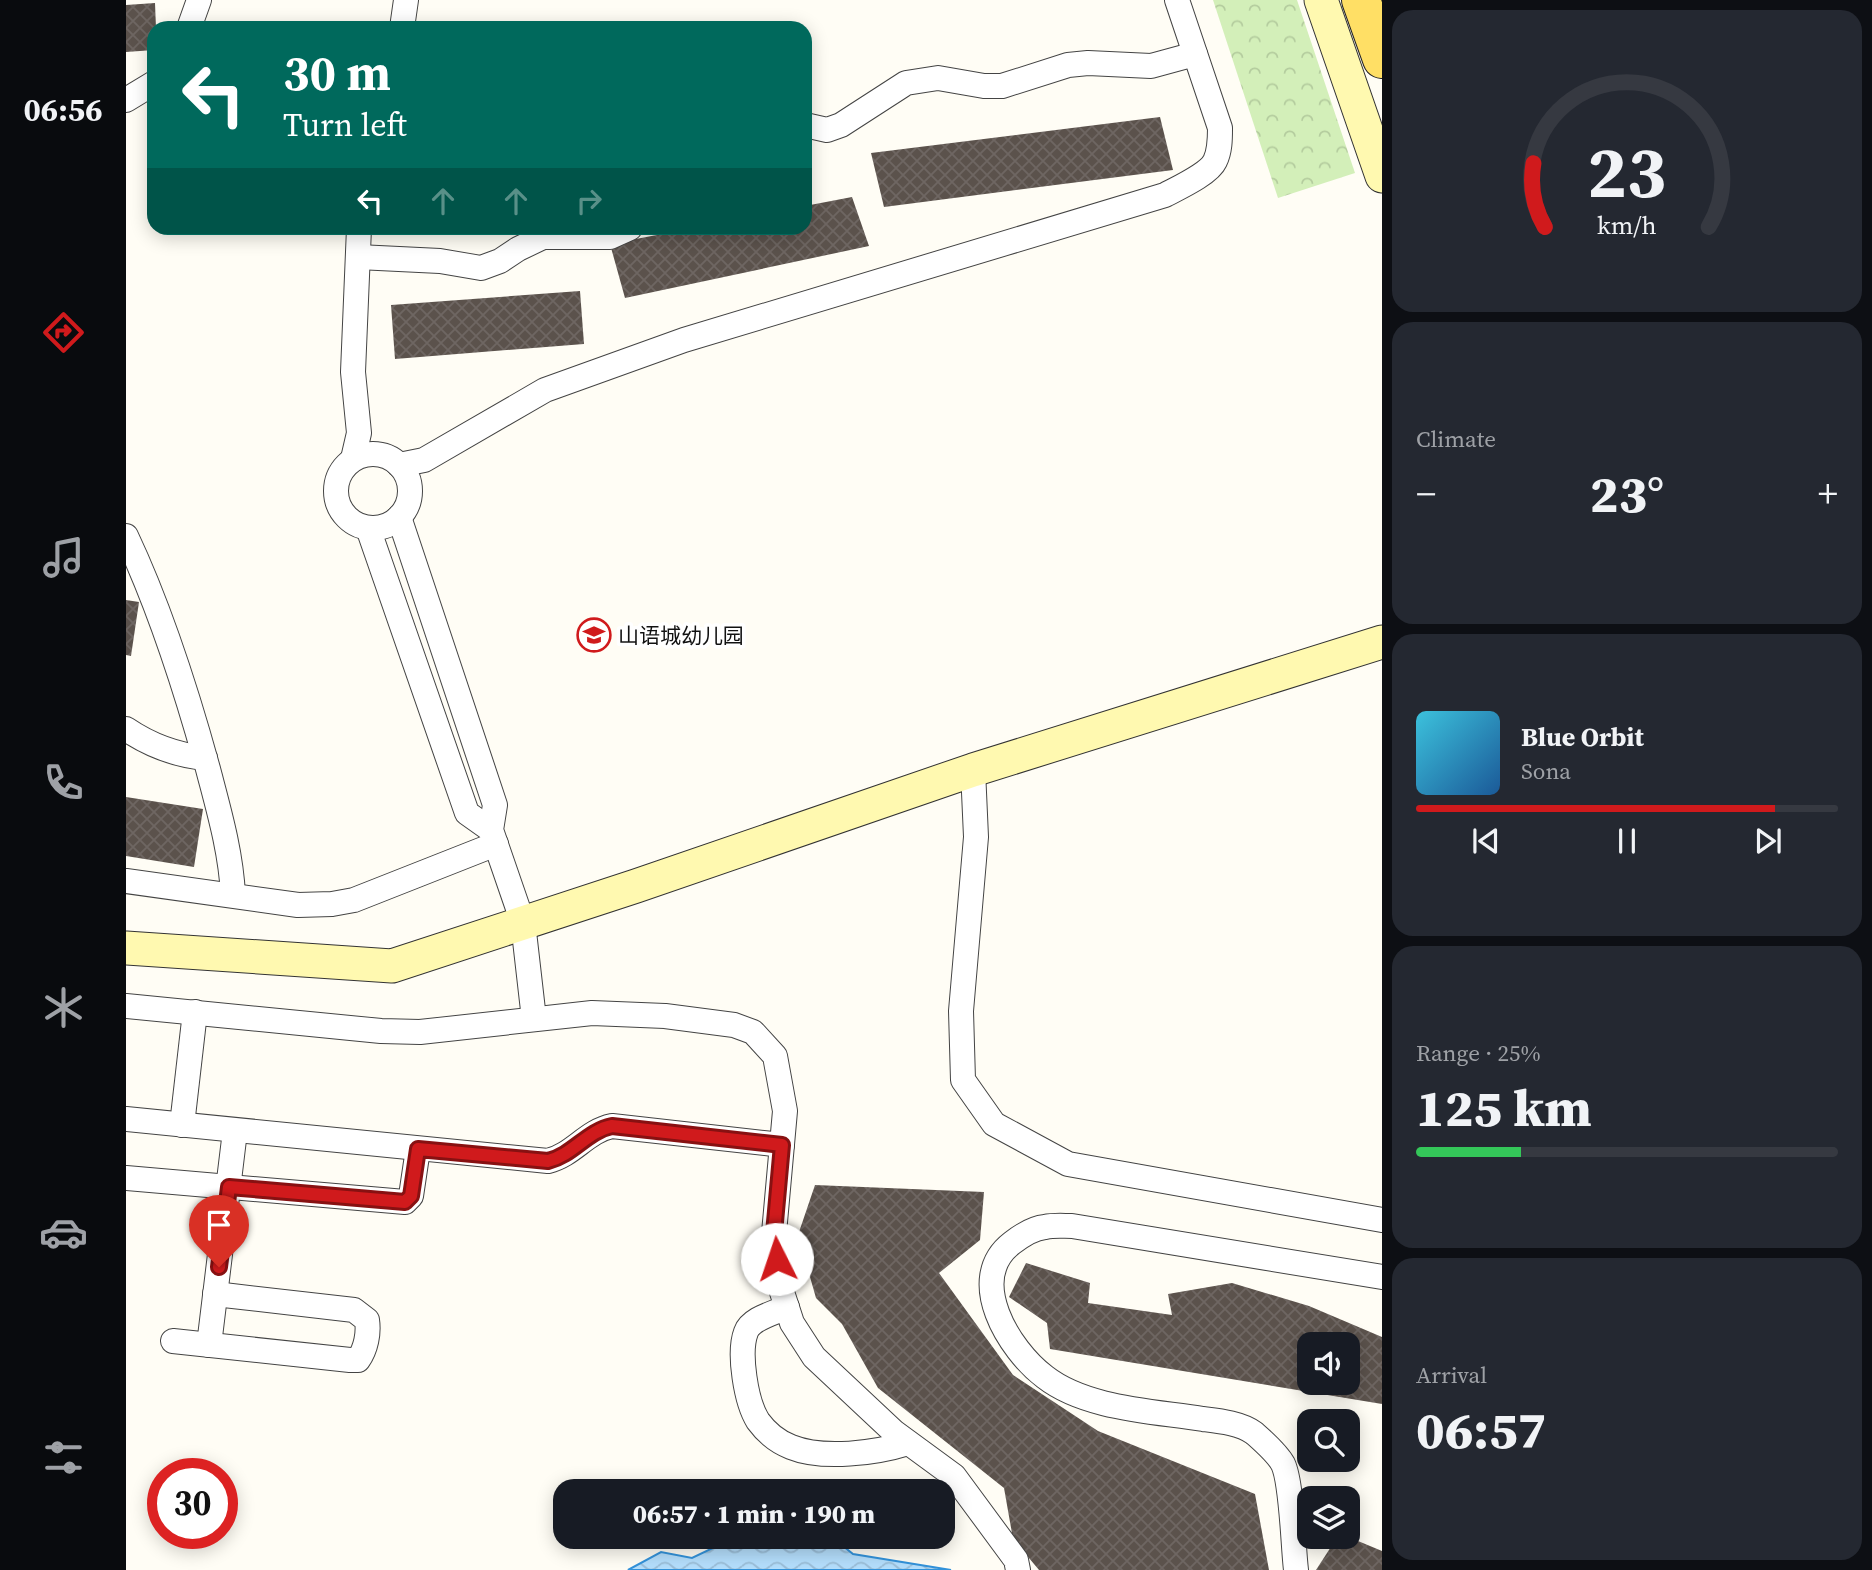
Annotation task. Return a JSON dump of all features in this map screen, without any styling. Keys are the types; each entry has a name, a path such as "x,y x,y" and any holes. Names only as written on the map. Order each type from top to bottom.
{"main road":[{"path":"1321,0 1382,176"},
{"path":"1361,0 1382,59"},
{"path":"126,948 392,966 636,886 973,770 1382,642"}],"street":[{"path":"192,21 199,0"},
{"path":"403,21 406,0"},
{"path":"404,473 545,390 684,340 1165,195 1190,182 1214,164 1220,128 1177,0"},
{"path":"812,127 827,130 841,125 906,83 919,80 938,78 984,86 1002,86 1068,65 1088,63 1151,66 1195,54"},
{"path":"126,100 147,87"},
{"path":"359,235 353,372 363,457"},
{"path":"358,257 440,261 481,268 500,261 543,237 615,235"},
{"path":"363,457 389,457 404,473 410,499 405,510 387,526 368,528 351,522 342,513 335,490 344,467 363,457"},
{"path":"399,517 495,805 493,837 523,923 534,1019"},
{"path":"368,528 467,813 493,837"},
{"path":"127,539 151,589 205,758 229,851 233,895"},
{"path":"126,729 154,746 178,755 205,758"},
{"path":"973,770 976,837 961,1011 963,1080 994,1124 1068,1164 1382,1220"},
{"path":"126,881 233,895 265,902 332,904 354,900 493,837"},
{"path":"126,1006 381,1031 420,1032 592,1013 665,1016 734,1025 753,1032 775,1056 785,1111 774,1233 780,1286 792,1323 814,1357 894,1433 954,1476 1016,1560 1018,1570"},
{"path":"183,1125 195,1012"},
{"path":"126,1119 548,1161 568,1154 601,1128 612,1126 782,1145"},
{"path":"209,1345 234,1130"},
{"path":"126,1178 405,1202 411,1196 418,1149"},
{"path":"1296,1570 1283,1465 1268,1446 1251,1431 1229,1423 1100,1402 1071,1392 1045,1377 1016,1348 996,1310 990,1288 995,1263 1004,1248 1018,1238 1044,1227 1072,1226 1382,1277"},
{"path":"173,1341 358,1360 365,1347 367,1320 354,1310 215,1294"},
{"path":"787,1307 752,1324 746,1332 744,1346 743,1361 748,1391 757,1419 770,1435 792,1448 828,1453 866,1452 908,1443"}],"green space":[{"path":"1213,0 1297,0 1355,173 1278,198"}],"water":[{"path":"711,1549 847,1549 853,1554 951,1570 628,1570 661,1552 692,1558"}],"building":[{"path":"155,3 156,21 147,21 147,50 126,52 126,5"},
{"path":"1160,117 1173,170 884,207 871,153"},
{"path":"852,197 869,246 625,298 610,244 657,235 812,235 812,205"},
{"path":"580,291 584,344 395,359 391,305"},
{"path":"126,600 139,602 131,656 126,655"},
{"path":"126,797 203,809 194,867 126,856"},
{"path":"815,1185 984,1192 980,1240 939,1273 1013,1375 1098,1431 1255,1494 1269,1570 1039,1570 1013,1539 1004,1488 878,1388 842,1324 816,1298 798,1235"},
{"path":"1026,1263 1090,1283 1088,1303 1172,1315 1168,1294 1232,1283 1309,1306 1382,1337 1382,1404 1328,1395 1360,1395 1360,1332 1297,1332 1297,1390 1050,1349 1047,1323 1009,1297"},
{"path":"1360,1542 1382,1551 1382,1570 1316,1570 1330,1549 1360,1549"}],"place":[{"name":"山语城幼儿园","path":"594,635"}],"route":[{"path":"219,1267 229,1187 405,1202 411,1196 418,1149 548,1161 568,1154 601,1128 612,1126 782,1145 774,1233 777,1259"}]}
